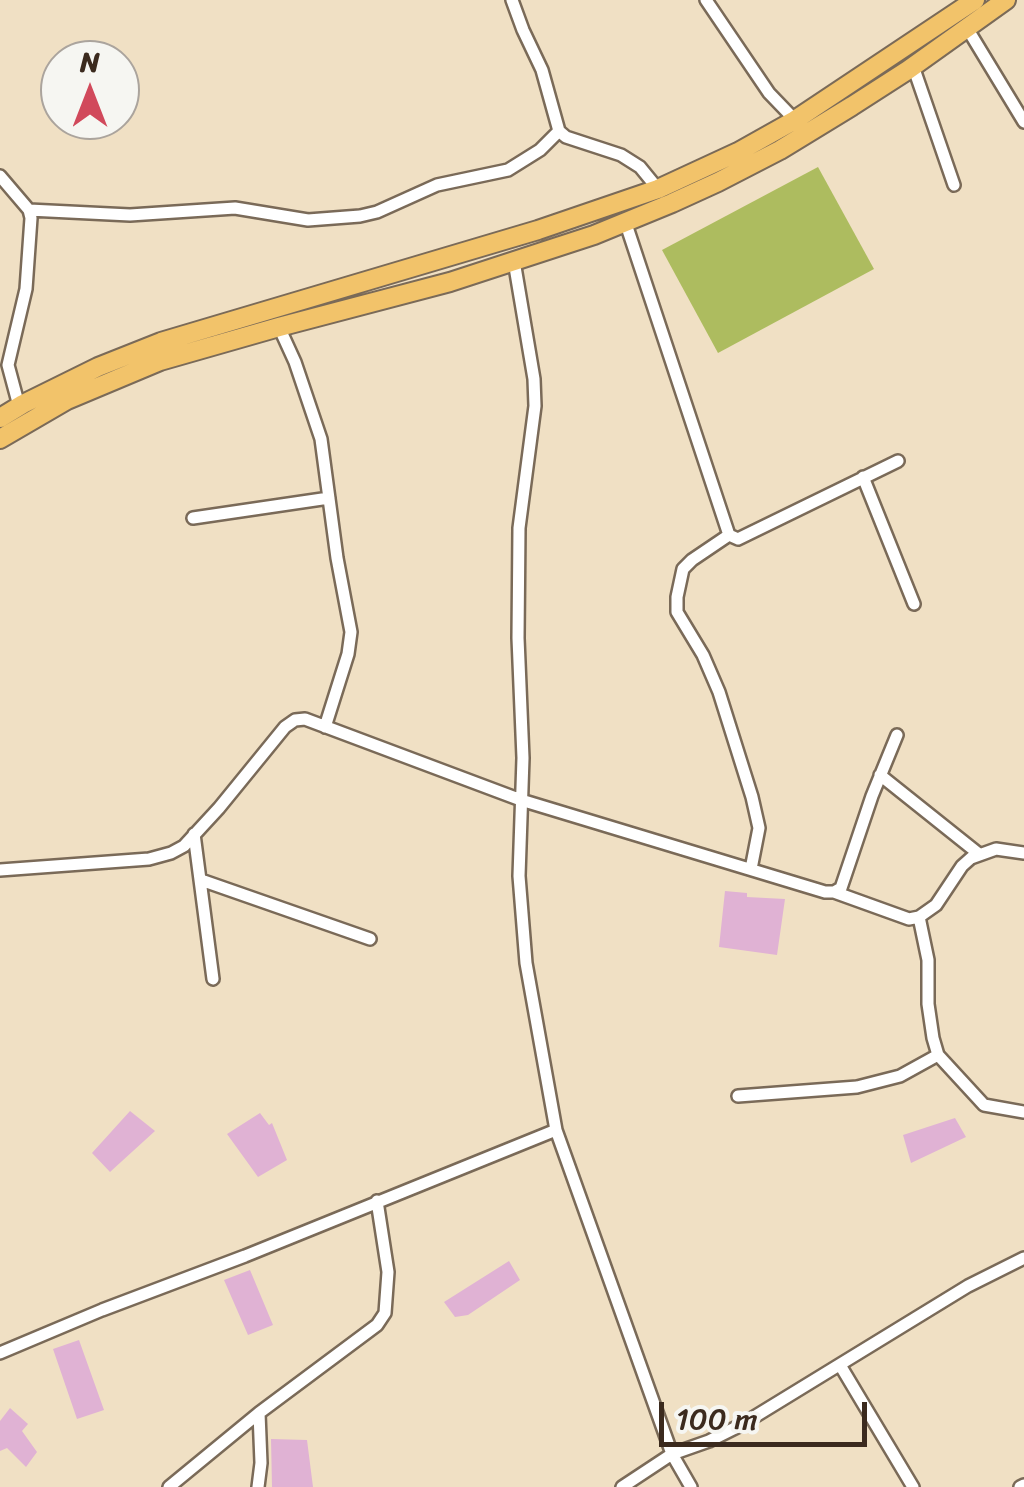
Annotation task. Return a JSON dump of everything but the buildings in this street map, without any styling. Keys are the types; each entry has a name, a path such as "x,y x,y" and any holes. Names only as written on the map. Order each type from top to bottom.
{"main road":[{"path":"0,418 98,367 161,342 538,230 658,188 738,152 796,120 975,0"},
{"path":"0,438 68,400 160,361 450,282 594,235 718,182 780,150 914,66 1006,0"}],"street":[{"path":"512,0 542,70 559,131 566,137 621,155 640,167 658,188"},
{"path":"706,0 768,93 796,120"},
{"path":"966,28 1024,122"},
{"path":"914,66 954,185"},
{"path":"29,210 130,215 236,208 308,220 360,216 437,185 519,166 559,131"},
{"path":"0,176 29,210 31,234 26,289 8,365 19,406"},
{"path":"625,222 729,536"},
{"path":"514,261 535,406 519,528 519,876 526,963 556,1130 672,1454 692,1487"},
{"path":"279,326 296,362 321,439 351,632 325,727"},
{"path":"729,536 738,539 898,460"},
{"path":"863,477 914,604"},
{"path":"193,518 329,498"},
{"path":"729,536 683,568 677,612 703,654 719,692 752,798 759,828 751,870"},
{"path":"0,870 149,859 171,853 184,846 219,808 285,727 305,719 521,800 834,892 909,919 936,906 962,866 979,854 996,849 1024,853"},
{"path":"834,892 841,888 896,735"},
{"path":"880,776 979,854"},
{"path":"194,834 214,979"},
{"path":"200,880 370,939"},
{"path":"919,916 928,960 928,1004 938,1055 984,1106 1024,1112"},
{"path":"738,1096 857,1087 900,1076 938,1055"},
{"path":"0,1353 556,1130"},
{"path":"168,1487 377,1324 384,1314 388,1272 377,1201"},
{"path":"622,1487 672,1454 741,1426 968,1286 1024,1258"},
{"path":"840,1365 913,1487"},
{"path":"258,1487 259,1414"}],"green space":[{"path":"818,167 874,269 718,353 662,250"}]}
